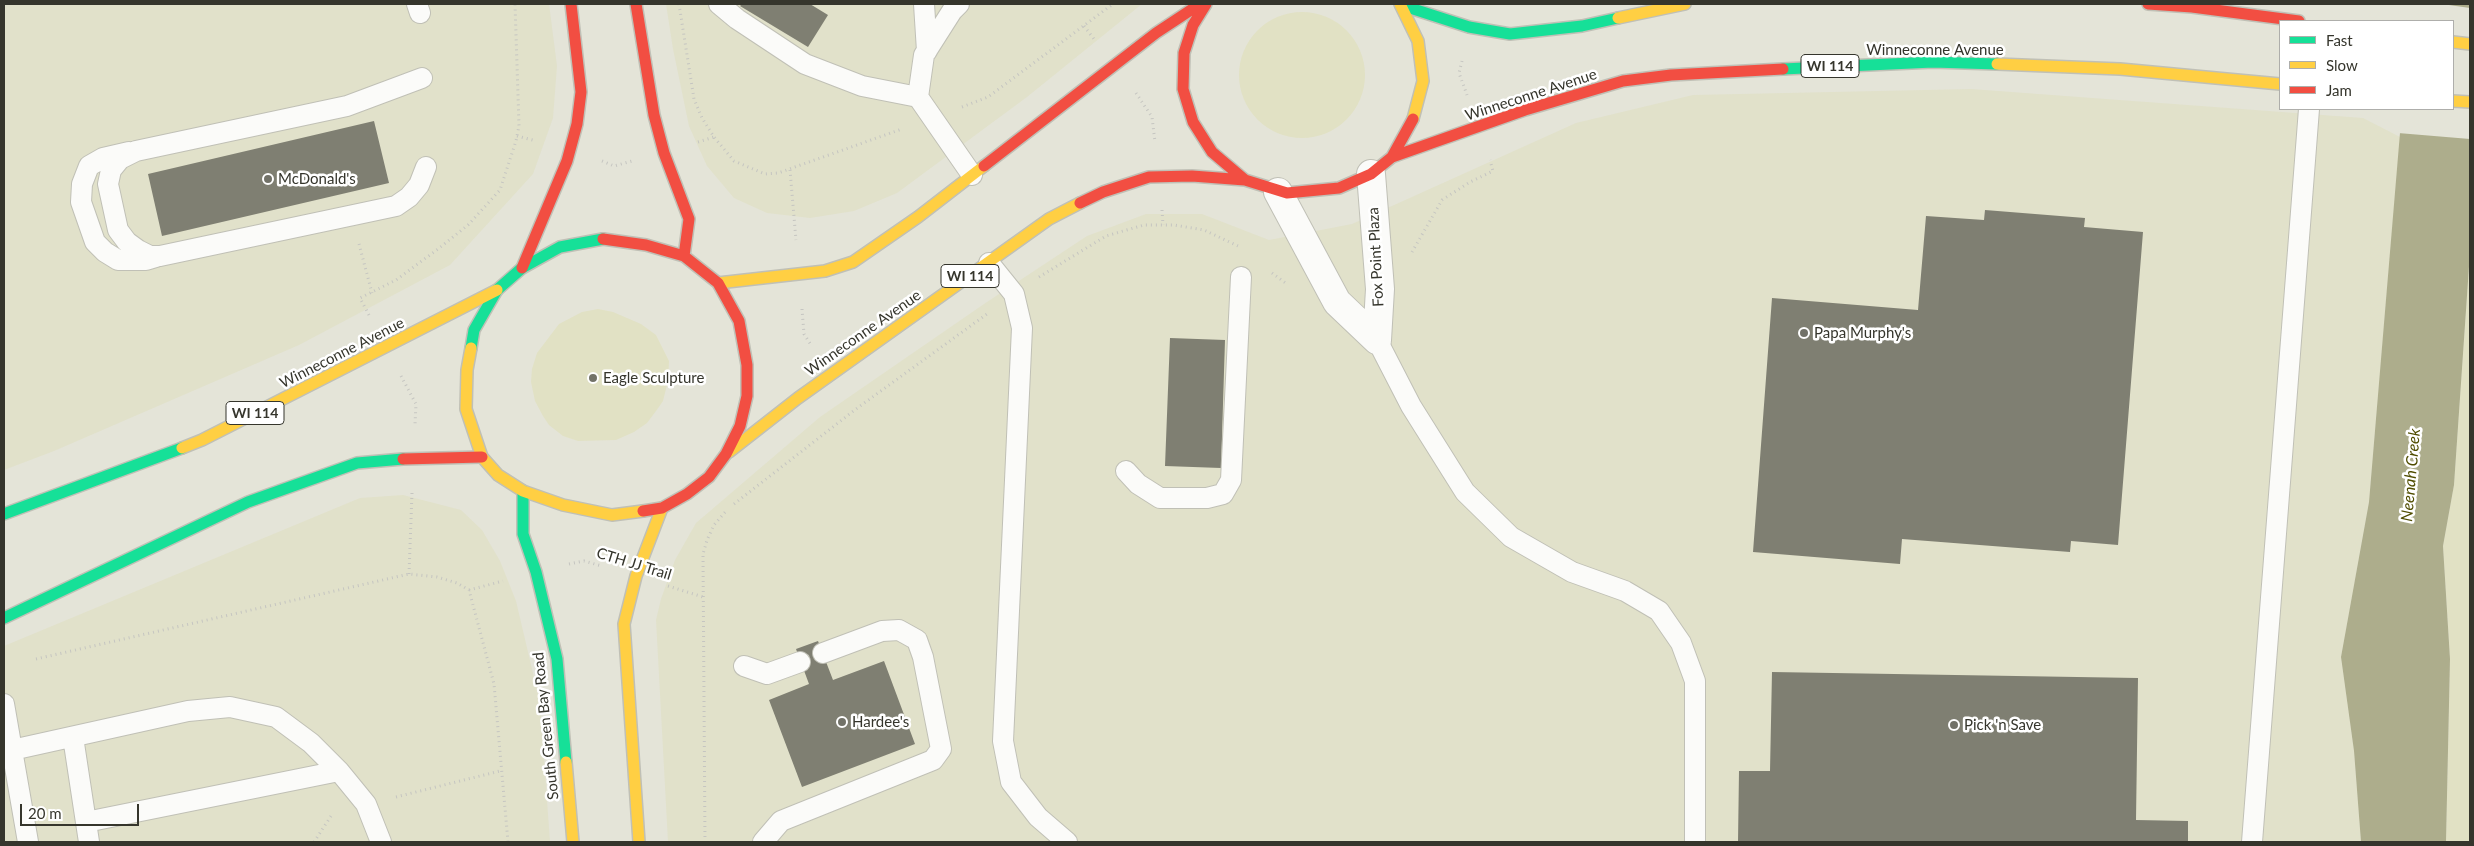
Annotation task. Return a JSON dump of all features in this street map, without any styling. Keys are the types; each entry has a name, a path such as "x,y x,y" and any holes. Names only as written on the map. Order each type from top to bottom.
{"main road":[{"path":"522,268 571,151 580,92 571,4"},
{"path":"636,4 654,115 664,153 689,219 684,256"},
{"path":"718,283 826,271 853,262 903,228 1115,64 1200,4"},
{"path":"1206,4 1194,25 1184,53 1184,89 1193,122 1212,152 1245,180 1278,192 1323,191 1339,188 1370,174 1392,157 1413,120 1423,81 1418,41 1401,4"},
{"path":"1401,4 1469,27 1510,34 1533,33 1582,26 1685,4"},
{"path":"2148,4 2230,8 2294,20"},
{"path":"2454,42 2470,44"},
{"name":"Winneconne Avenue","path":"1392,157 1525,110 1623,81 1671,75 1761,69 1933,62 2120,69 2279,84"},
{"path":"2454,100 2470,102"},
{"name":"Winneconne Avenue","path":"726,454 818,383 1049,219 1103,192 1159,176 1245,180"},
{"path":"603,239 646,245 684,256 718,283 739,321 747,365 747,396 741,419 726,454 709,476 687,494 662,508 612,515 563,505 523,491 498,475 482,457 466,409 467,370 474,330 497,290 522,268 560,247 603,239"},
{"name":"Winneconne Avenue","path":"4,514 202,440 497,290"},
{"path":"4,618 248,502 357,463 389,459 482,457"},
{"name":"South Green Bay Road","path":"523,491 523,534 536,572 557,659 573,842"},
{"path":"639,842 624,624 636,576 662,508"}],"street":[{"name":"Fox Point Plaza","path":"1370,174 1380,289 1377,340"},
{"name":"Fox Point Plaza","path":"1278,192 1337,302 1377,340"}],"lane":[{"path":"719,4 737,19 805,64 862,86 918,97"},
{"path":"924,4 927,51"},
{"path":"959,4 952,11 924,55 918,97 972,175"},
{"path":"422,78 347,106 103,158 89,166 82,184 81,202 95,242 105,252 118,260 146,260 396,206 409,197 419,185 426,167"},
{"path":"2252,842 2309,110"},
{"path":"136,151 120,159 112,170 108,184 110,200 118,230 127,242 150,256 160,256"},
{"path":"989,263 1014,294 1022,328 1003,741 1011,782 1038,817 1067,842"},
{"path":"1126,471 1138,484 1160,498 1207,498 1223,494 1231,480 1241,277"},
{"path":"1377,340 1411,406 1464,492 1511,537 1572,572 1626,591 1659,611 1681,643 1695,681 1695,842"},
{"path":"763,842 781,821 933,760 941,749 923,657 917,640 899,630 882,631 823,653"},
{"path":"744,666 767,674 800,662"},
{"path":"4,704 12,750 10,775 28,842"},
{"path":"12,750 188,711 230,707 276,717 311,743 339,771 366,804 381,842"},
{"path":"72,737 89,842"},
{"path":"86,822 339,771"}],"path":[{"path":"1084,26 1115,64 1152,117 1163,224"},
{"path":"1469,27 1459,74 1494,171"},
{"path":"517,136 571,151 614,166 714,137"},
{"name":"CTH JJ Trail","path":"469,590 584,561 704,597"},
{"path":"36,659 409,574 457,583 469,590 494,684 500,772 508,842"},
{"path":"314,842 335,810 500,772"}],"shaded area":[{"path":"4,4 549,4 557,66 553,118 533,174 450,265 299,345 54,451 4,470"},
{"path":"666,4 1142,4 1027,97 897,193 854,211 810,218 767,213 734,198 707,166 689,126"},
{"path":"1302,12 1326,17 1347,30 1360,51 1365,75 1360,99 1347,120 1326,133 1302,138 1278,133 1257,120 1244,99 1239,75 1244,51 1257,30 1278,17"},
{"path":"1971,89 2363,118 2400,137 2369,502 2341,657 2354,751 2361,842 668,842 656,620 661,599 675,560 696,523 820,417 984,304 1087,236 1146,214 1202,214 1269,240 1352,224 1576,123 1693,95"},
{"path":"2470,252 2470,842 2446,842 2450,659 2443,546 2454,485"},
{"path":"598,309 613,312 641,324 656,335 669,361 668,381 663,401 647,423 634,432 616,440 578,441 563,436 549,425 543,416 535,401 531,382 532,369 537,353 559,324 582,312"},
{"path":"403,495 461,510 482,530 500,561 516,601 540,703 550,842 4,842 4,646 360,498"}],"water":[{"name":"Neenah Creek","path":"2410,4 2470,4 2470,252 2454,485 2443,546 2450,659 2446,842 2361,842 2354,751 2341,657 2369,502 2402,110 2454,110 2454,20"}],"pier":[{"path":"2408,4 2442,4 2470,8 2470,139 2398,133 2399,110 2454,110 2454,20 2406,20"}],"building":[{"path":"742,4 810,4 828,15 808,47 740,6"},
{"name":"McDonald's","path":"374,121 389,183 162,236 148,174"},
{"path":"1985,210 2085,218 2084,227 2143,232 2118,545 2071,541 2070,552 1902,539 1900,564 1753,552 1772,298 1918,310 1926,216 1984,220"},
{"path":"1170,338 1225,340 1221,468 1165,466"},
{"name":"Hardee's","path":"818,641 833,680 884,661 915,744 802,787 769,700 809,684 796,649"},
{"name":"Pick 'n Save","path":"1772,672 2138,678 2136,820 2188,821 2188,842 1738,842 1739,771 1770,771"}],"traffic: fast":[{"path":"1401,5 1469,27 1510,34 1582,26 1618,18"},
{"path":"1783,69 1933,62 1997,64"},
{"path":"471,348 474,330 497,290 522,268 560,247 603,239"},
{"path":"4,514 182,448"},
{"path":"4,618 248,502 357,463 403,459"},
{"path":"523,491 523,534 536,572 557,659 566,762"}],"traffic: slow":[{"path":"1400,4 1418,41 1423,81 1413,119"},
{"path":"1618,18 1685,4"},
{"path":"2454,42 2470,44"},
{"path":"1997,64 2120,69 2279,84"},
{"path":"2454,101 2470,102"},
{"path":"718,283 825,271 853,262 918,217 984,166"},
{"path":"729,452 798,398 1049,219 1080,203"},
{"path":"182,448 202,440 497,290"},
{"path":"471,348 467,370 466,409 482,457 498,475 523,491 563,505 612,515 643,511"},
{"path":"639,842 624,624 636,576 662,508"},
{"path":"566,762 573,842"}],"traffic: jam":[{"path":"522,268 567,161 577,124 581,92 571,4"},
{"path":"636,4 654,115 664,153 689,219 684,256"},
{"path":"984,166 1156,33 1200,4"},
{"path":"1206,4 1193,25 1184,53 1183,89 1193,122 1212,152 1245,180 1287,193 1339,188 1371,174 1392,157 1413,119"},
{"path":"2148,4 2192,7 2291,20"},
{"path":"1392,157 1525,110 1623,81 1671,75 1783,69"},
{"path":"1080,203 1103,192 1149,177 1192,176 1245,180"},
{"path":"603,239 646,245 684,256 718,283 739,321 747,365 747,396 740,426 726,454 709,477 687,494 662,508 643,511"},
{"path":"403,459 482,457"}],"place":[{"name":"McDonald's","path":"268,179"},
{"name":"Papa Murphy's","path":"1804,333"},
{"name":"Eagle Sculpture","path":"593,378"},
{"name":"Hardee's","path":"842,722"},
{"name":"Pick 'n Save","path":"1954,725"}]}
